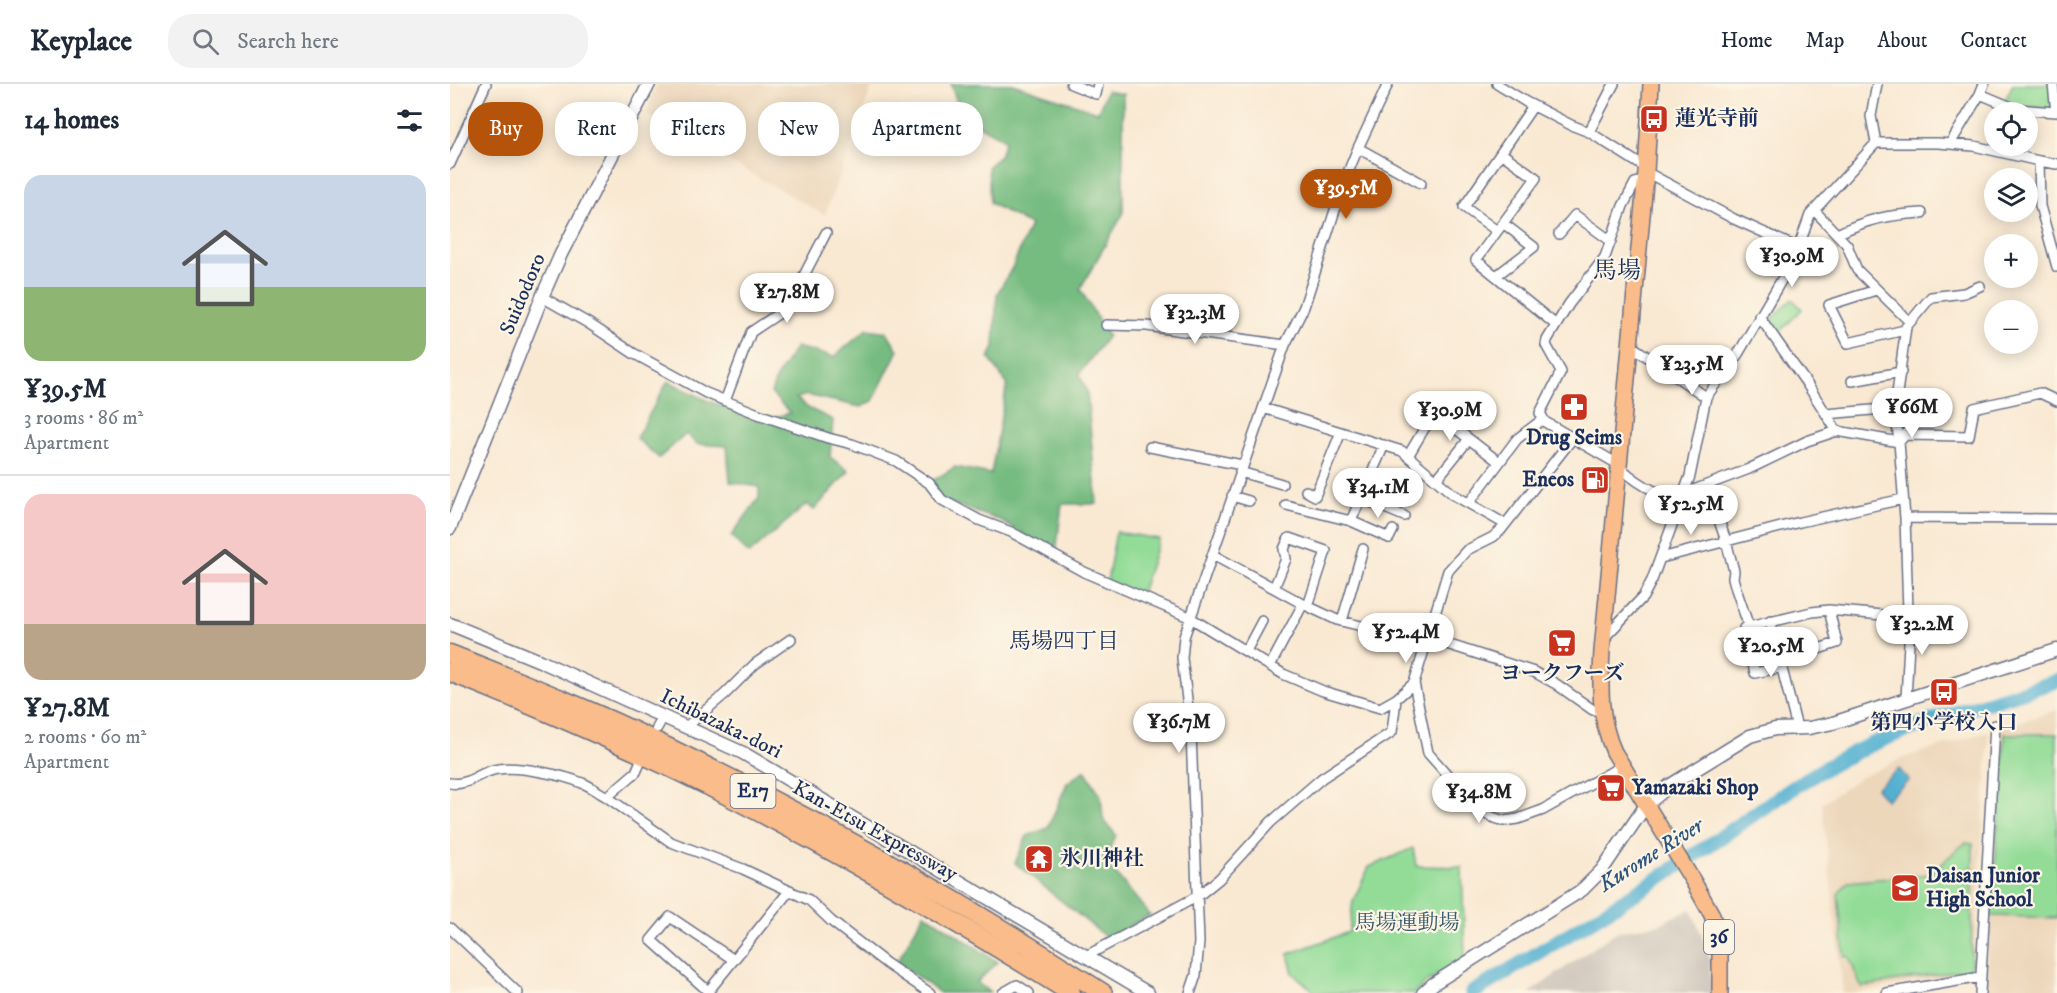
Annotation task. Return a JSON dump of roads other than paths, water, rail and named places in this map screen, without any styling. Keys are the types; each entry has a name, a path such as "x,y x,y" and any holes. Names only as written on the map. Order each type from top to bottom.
{"highway":[{"name":"Kan-Etsu Expressway","path":"450,654 658,742 840,836 1044,954 1104,993"},
{"name":"Kan-Etsu Expressway","path":"450,672 548,712 736,800 840,855 952,919 1071,993"}],"main road":[{"name":"36","path":"1651,84 1646,173 1600,683 1601,710 1609,742 1622,766 1707,905 1717,929 1720,946 1720,993"}],"street":[{"path":"450,164 486,84"},
{"name":"Suidodoro","path":"450,528 561,254 649,84"},
{"path":"1071,84 1096,94 1098,84"},
{"path":"1190,993 1196,975 1199,942 1191,733 1182,658 1184,637 1285,345 1304,307 1344,182 1388,84"},
{"path":"1497,84 1533,106 1589,132 1646,173 1734,219 1798,248"},
{"path":"1589,132 1614,84"},
{"path":"1876,143 1871,116 1877,84"},
{"path":"1950,144 1984,84"},
{"path":"1980,94 2016,109 2056,112 2053,84"},
{"path":"1496,276 1534,247 1464,207 1533,106"},
{"path":"1604,638 1643,597 1661,558 1690,476 1706,397 1738,354 1795,257 1810,215 1876,143 1974,146 2057,164"},
{"path":"1358,148 1421,183"},
{"path":"1501,153 1536,178 1476,260 1556,325"},
{"path":"2039,161 2040,206 2057,267"},
{"path":"1646,173 1635,183 1623,206 1605,257 1569,304 1546,345 1561,372 1540,413 1543,419 1572,439 1619,466 1654,491 1682,497 1749,469 1807,441 1837,431 1902,438 1969,436 1974,408 2040,393 2057,401"},
{"path":"1837,234 1859,224 1909,209 1922,213"},
{"path":"1815,211 1847,245 1857,270 1908,326"},
{"path":"1559,234 1575,215 1611,242"},
{"path":"725,401 751,332 787,308 826,233"},
{"path":"1906,699 1909,643 1902,438 1895,408 1908,326 1931,297 1964,293 1980,286"},
{"path":"1876,290 1829,305 1848,343 1908,326"},
{"path":"542,297 588,322 633,353 706,393 896,461 928,483 942,500 970,515 1011,532 1084,572 1190,617 1270,666 1323,691 1380,708 1396,699 1414,683"},
{"path":"1759,316 1837,431"},
{"path":"1106,325 1147,326 1285,345"},
{"path":"1630,345 1706,397"},
{"path":"1852,381 1901,372"},
{"path":"1902,438 1924,402"},
{"path":"1263,408 1402,451 1454,495 1505,524"},
{"path":"1826,414 1895,408"},
{"path":"1408,456 1434,412 1499,462"},
{"path":"1469,503 1517,439 1543,419"},
{"path":"1305,490 1315,496 1341,432"},
{"path":"1436,480 1469,439"},
{"path":"1572,439 1493,537 1467,550 1448,571 1414,683 1428,753 1475,806 1491,817 1504,821 1518,819 1543,810 1622,766"},
{"path":"1351,521 1384,445"},
{"path":"1150,447 1241,469 1282,484"},
{"path":"1707,485 1726,541 1734,571 1736,590 1749,627"},
{"path":"1232,496 1249,501"},
{"path":"1361,498 1404,516"},
{"path":"1661,558 1800,522 1903,499"},
{"path":"1286,506 1351,521 1389,538 1393,530"},
{"path":"1905,518 2057,519"},
{"path":"1270,666 1305,605 1326,551 1289,538 1284,549 1286,559 1274,588"},
{"path":"1342,621 1364,549"},
{"path":"1213,555 1305,605 1342,621 1414,639 1428,638 1534,672 1556,684 1589,708 1601,710"},
{"path":"1829,610 1837,643 1755,673 1744,628 1829,610 1882,615 1907,614"},
{"path":"1246,651 1262,621"},
{"path":"1770,621 1797,728"},
{"name":"Ichibazaka-dori","path":"450,624 540,661 660,722 686,727 743,753 1148,993"},
{"path":"686,727 725,694 755,664 790,639"},
{"path":"1423,993 1433,984 1582,890 1602,870 1646,805 1669,786 1750,736 1775,729 1822,726 2057,650"},
{"path":"1086,956 1198,896 1219,879 1271,822 1322,778 1392,732 1396,699"},
{"path":"1980,993 1995,725"},
{"path":"607,797 636,772 640,763"},
{"path":"450,783 467,782 499,768 543,772 583,783 671,842 743,869 808,900 868,950 930,993"},
{"path":"734,960 670,917 651,940 707,992 734,960 790,890"},
{"path":"450,928 518,993"},
{"path":"1887,993 1981,977"},
{"path":"1003,993 1017,985 1029,993"}],"water":[{"path":"1899,769 1909,780 1886,800 1876,788"}],"waterway":[{"name":"Kurome River","path":"1472,993 1641,890 1784,793 1840,760 1919,725 2057,681"}],"place":[{"name":"蓮光寺前","path":"1654,119"},
{"name":"Drug Seims","path":"1574,407"},
{"name":"Eneos","path":"1595,480"},
{"name":"ヨークフーズ","path":"1562,643"},
{"name":"第四小学校入口","path":"1944,692"},
{"name":"Yamazaki Shop","path":"1611,788"},
{"name":"氷川神社","path":"1039,859"},
{"name":"Daisan Junior High School","path":"1905,888"}],"district":[{"name":"馬場","path":"1617,271"},
{"name":"馬場四丁目","path":"1064,641"}],"park label":[{"name":"馬場運動場","path":"1407,923"}]}
